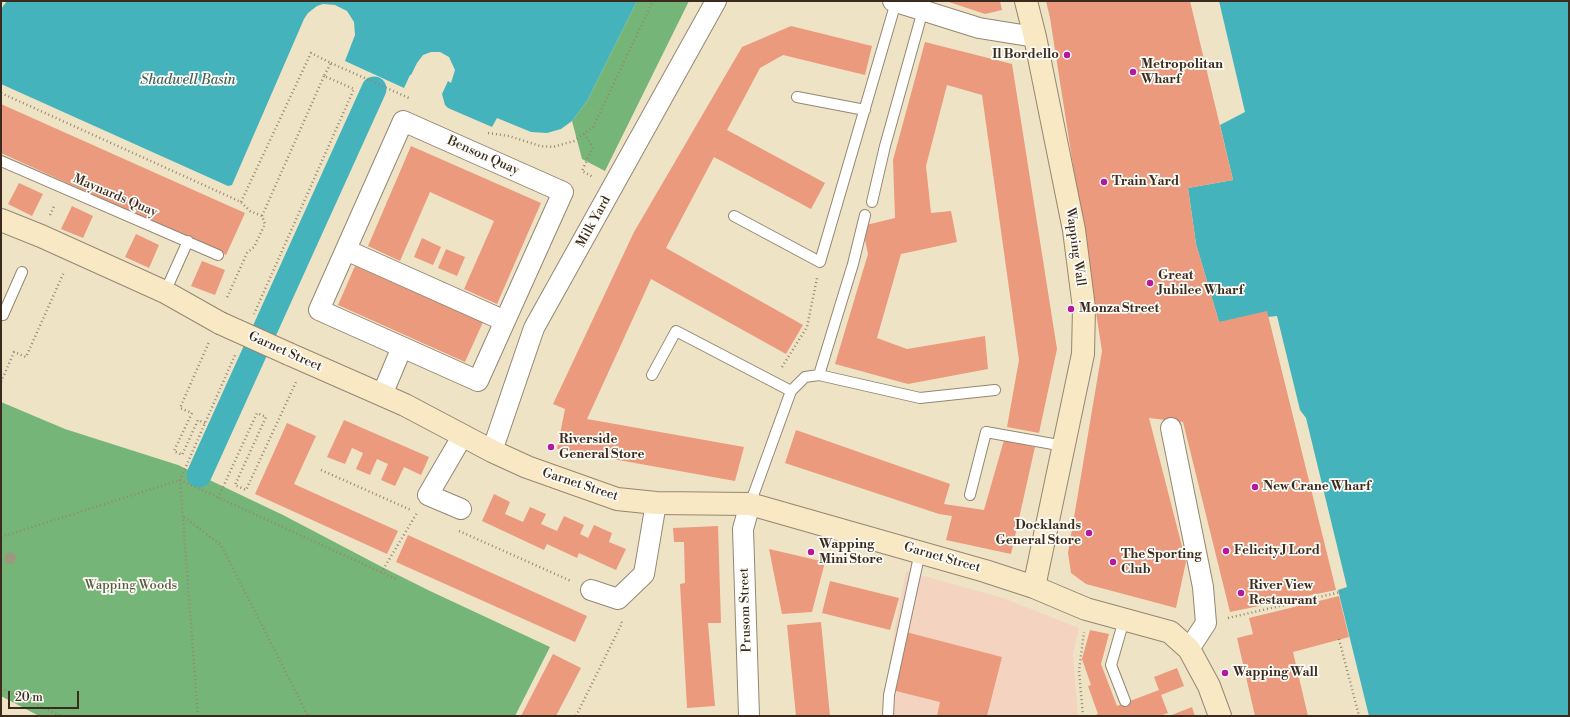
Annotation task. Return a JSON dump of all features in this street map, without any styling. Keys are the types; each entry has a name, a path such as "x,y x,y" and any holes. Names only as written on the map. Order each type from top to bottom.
{"street":[{"name":"Milk Yard","path":"492,451 534,328 716,1"},
{"path":"894,1 979,28 1035,37"},
{"name":"Wapping Wall","path":"1026,1 1035,37 1074,230 1084,308 1083,354 1034,587"},
{"name":"Benson Quay","path":"403,121 563,192 478,381 319,310 346,250 403,121"},
{"name":"Garnet Street","path":"1,220 41,236 165,292 219,322 405,405 492,451 527,467 617,499 656,503 750,504 985,571 1034,587 1086,609 1170,632 1189,649 1209,686 1220,716"},
{"path":"346,250 505,321"},
{"path":"382,395 402,347"},
{"path":"1171,428 1203,587 1206,623 1189,649"},
{"path":"461,509 428,495 463,435"},
{"path":"591,590 618,599 644,574 656,503"},
{"name":"Prusom Street","path":"749,716 743,529 750,504"}],"lane":[{"path":"734,216 820,262 865,110 894,1"},
{"path":"872,202 885,146 923,10"},
{"path":"797,97 865,110"},
{"name":"Maynards Quay","path":"1,161 218,254"},
{"path":"819,375 853,264 865,215"},
{"path":"165,292 188,242"},
{"path":"1,314 3,315 22,272"},
{"path":"652,375 676,331 791,391"},
{"path":"750,504 791,391 805,377 819,375 920,398 995,390"},
{"path":"970,495 986,432 1064,446"},
{"path":"888,716 889,696 920,552"},
{"path":"1124,620 1111,665 1125,701"}],"path":[{"path":"482,131 509,136 540,146 553,147 574,141 584,134 593,127 653,1"},
{"path":"241,202 311,53 414,101"},
{"path":"205,423 198,420 182,455 174,451 192,413 180,408 219,322 247,253 254,248 264,224 262,216 331,62"},
{"path":"253,314 354,89 324,76"},
{"path":"1,93 241,202 250,211 262,216"},
{"path":"584,134 593,147 582,171 593,177 591,182"},
{"path":"773,382 807,327 820,262"},
{"path":"1,382 14,352 26,357 64,271"},
{"path":"198,716 180,480 237,351"},
{"path":"218,498 257,414 266,417 235,485 246,490 297,358"},
{"path":"1,537 180,480 398,580"},
{"path":"381,573 428,495"},
{"path":"183,517 221,545 308,716"},
{"path":"1206,623 1328,597 1345,591"},
{"path":"1083,716 1079,671 1086,609"},
{"path":"576,716 622,623"},
{"path":"1339,639 1359,716"},
{"path":"1,688 61,716"}],"shaded area":[{"path":"906,571 1003,598 1079,628 1073,654 1078,716 883,716 895,627"}],"green space":[{"path":"637,1 689,1 605,171 582,159 572,121 587,101"},
{"name":"Wapping Woods","path":"1,402 65,429 178,465 283,515 430,591 550,647 515,716 39,716 1,696"}],"water":[{"name":"Shadwell Basin","path":"7,1 637,1 587,101 572,121 561,129 547,133 531,132 497,118 492,127 448,108 445,105 442,94 448,81 451,83 455,70 449,57 440,52 431,52 423,55 410,75 404,88 345,61 355,35 354,22 347,11 335,5 323,4 317,6 308,13 304,19 232,185 228,186 1,84 1,9"},
{"path":"1219,1 1569,1 1569,716 1369,716 1338,590 1347,587 1306,418 1300,410 1277,316 1219,322 1196,244 1188,188 1233,180 1220,125 1245,112"}],"building":[{"path":"946,1 1000,1 1002,10 985,14"},
{"path":"1046,1 1190,1 1233,180 1188,188 1196,244 1219,322 1267,311 1336,590 1230,612 1183,422 1149,418 1186,562 1176,608 1086,584 1071,573 1068,553 1102,351 1050,18"},
{"path":"791,26 872,46 865,75 783,55 760,68 727,130 825,183 811,209 714,157 666,248 803,325 786,354 651,279 587,419 744,447 735,481 557,449 565,409 553,404 634,232 742,47"},
{"path":"925,42 1012,64 1057,349 1039,433 1007,427 1019,360 982,95 947,85 926,166 931,213 951,211 957,242 901,254 877,338 907,349 985,336 988,369 908,384 835,364 868,254 862,226 895,218 893,160"},
{"path":"1,104 245,213 226,255 1,153"},
{"path":"411,146 541,203 497,304 464,289 494,221 430,192 400,261 368,246"},
{"path":"19,183 43,194 32,216 8,204"},
{"path":"72,206 93,216 83,238 61,229"},
{"path":"136,234 159,245 149,268 125,257"},
{"path":"422,238 441,247 433,265 414,257"},
{"path":"446,249 465,257 457,276 438,268"},
{"path":"202,261 225,270 215,295 191,286"},
{"path":"355,266 483,322 465,362 338,305"},
{"path":"344,420 429,457 421,475 404,467 395,486 381,480 388,464 377,459 370,475 356,469 363,453 352,448 345,464 327,457"},
{"path":"287,423 316,436 294,484 398,531 387,554 255,494"},
{"path":"796,430 950,484 944,504 984,510 1004,440 1035,447 1011,554 946,540 952,516 939,514 785,463"},
{"path":"494,494 510,502 505,514 523,522 530,507 546,514 541,524 557,531 564,516 584,525 580,534 588,538 594,525 612,533 609,542 626,549 616,570 579,553 577,558 547,544 544,550 482,521"},
{"path":"718,526 721,623 708,623 715,706 687,708 680,584 685,583 684,542 674,542 673,528"},
{"path":"408,535 587,616 575,642 396,562"},
{"path":"769,549 825,562 812,612 782,614"},
{"path":"830,581 899,598 890,630 822,613"},
{"path":"1339,596 1349,637 1293,652 1308,716 1255,716 1237,638 1253,634 1249,618"},
{"path":"821,622 830,716 796,716 787,625"},
{"path":"1090,630 1109,634 1101,664 1117,706 1159,690 1154,677 1177,668 1184,686 1161,695 1168,713 1159,716 1093,716 1098,714 1088,686 1091,685 1082,659"},
{"path":"906,632 1002,657 987,716 937,716 940,702 892,690"},
{"path":"553,654 581,668 556,716 521,716"},
{"path":"1192,707 1195,716 1169,716"}],"waterway":[{"path":"199,475 374,89"}],"place":[{"name":"Il Bordello","path":"1067,55"},
{"name":"Metropolitan Wharf","path":"1133,72"},
{"name":"Train Yard","path":"1104,182"},
{"name":"Great Jubilee Wharf","path":"1150,283"},
{"name":"Monza Street","path":"1071,309"},
{"name":"Riverside General Store","path":"551,447"},
{"name":"New Crane Wharf","path":"1255,487"},
{"name":"Docklands General Store","path":"1089,533"},
{"name":"Felicity J Lord","path":"1226,551"},
{"name":"Wapping Mini Store","path":"811,552"},
{"name":"The Sporting Club","path":"1113,562"},
{"name":"River View Restaurant","path":"1241,593"},
{"name":"Wapping Wall","path":"1225,673"}]}
